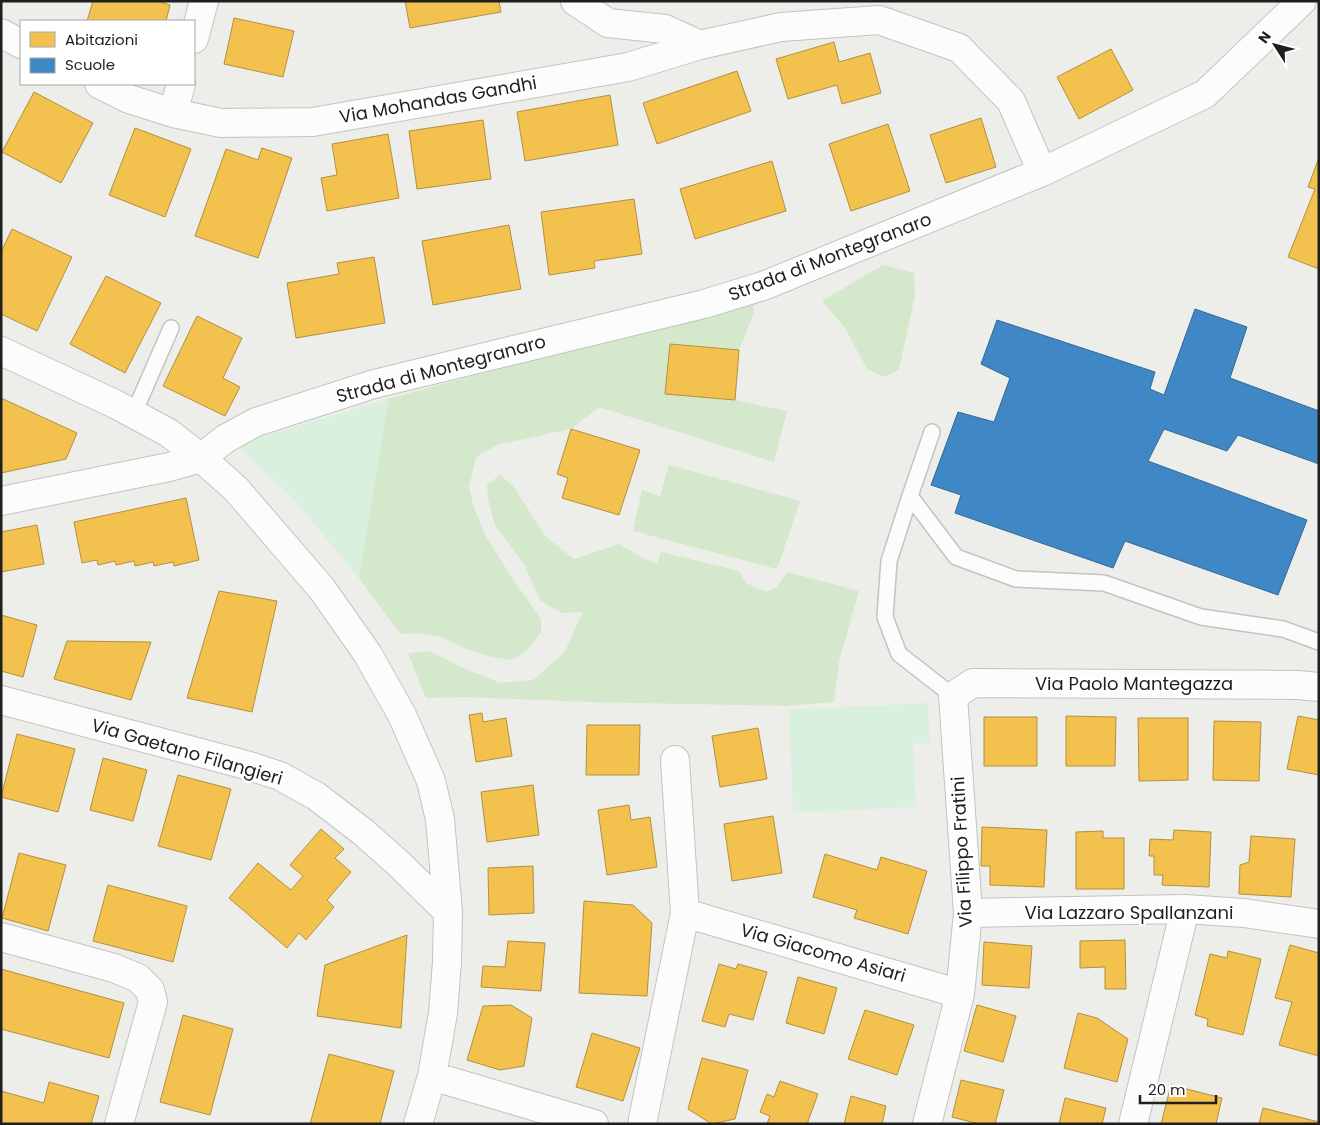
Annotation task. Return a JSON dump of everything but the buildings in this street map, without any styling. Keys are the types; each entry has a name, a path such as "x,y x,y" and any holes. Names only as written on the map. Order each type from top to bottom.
{"street":[{"path":"195,35 204,1"},
{"path":"575,1 608,23 665,29 700,45"},
{"name":"Strada di Montegranaro","path":"201,458 225,439 256,422 374,384 704,304 763,286 1042,172 1205,94 1302,1"},
{"name":"Via Mohandas Gandhi","path":"101,85 129,98 173,114 221,124 313,122 628,67 700,45 781,28 879,20 959,48 1011,101 1042,172"},
{"path":"1,33 20,43"},
{"path":"173,114 181,85"},
{"path":"1,351 134,414 169,433 236,489 322,589 367,653 402,716 431,781 440,819 448,912 443,1013 432,1076 418,1124"},
{"path":"1,501 169,467 201,458"},
{"name":"Via Paolo Mantegazza","path":"953,696 973,683 1288,684 1319,687"},
{"name":"Via Filippo Fratini","path":"927,1124 960,994 968,913 953,696"},
{"name":"Via Gaetano Filangieri","path":"1,700 246,765 280,776 316,796 362,832 398,863 448,912"},
{"path":"642,1124 685,913 675,760"},
{"path":"1133,1124 1185,909"},
{"name":"Via Lazzaro Spallanzani","path":"968,913 1185,909 1244,913 1319,924"},
{"name":"Via Giacomo Asiari","path":"685,913 960,994"},
{"path":"1,937 114,968 138,978 150,990 153,1002 119,1124"},
{"path":"432,1076 594,1124"}],"lane":[{"path":"134,414 171,328"},
{"path":"932,432 889,561 884,617 899,654 953,696"},
{"path":"910,496 956,557 1016,579 1104,583 1201,617 1283,629 1319,642"}],"green space":[{"path":"883,265 914,273 915,295 899,370 884,377 867,369 845,328 822,301"},
{"path":"753,299 754,312 739,350 670,344 666,394 735,400 787,411 774,462 599,407 571,429 499,444 476,457 469,487 473,505 485,535 541,619 541,632 529,649 512,660 488,656 466,649 442,637 417,633 400,634 359,578 388,399"},
{"path":"388,399 359,578 296,502 237,444"},
{"path":"669,465 800,501 777,569 633,531 642,490 660,496"},
{"path":"500,475 513,486 546,537 574,559 619,544 657,564 661,552 739,571 746,583 766,592 777,587 787,572 859,591 839,661 834,702 787,706 590,702 466,697 426,698 408,653 430,651 463,668 500,683 533,680 564,653 583,612 561,613 540,600 525,566 495,525 488,499 487,485"},
{"path":"928,703 930,743 913,744 916,807 793,813 789,710"}]}
